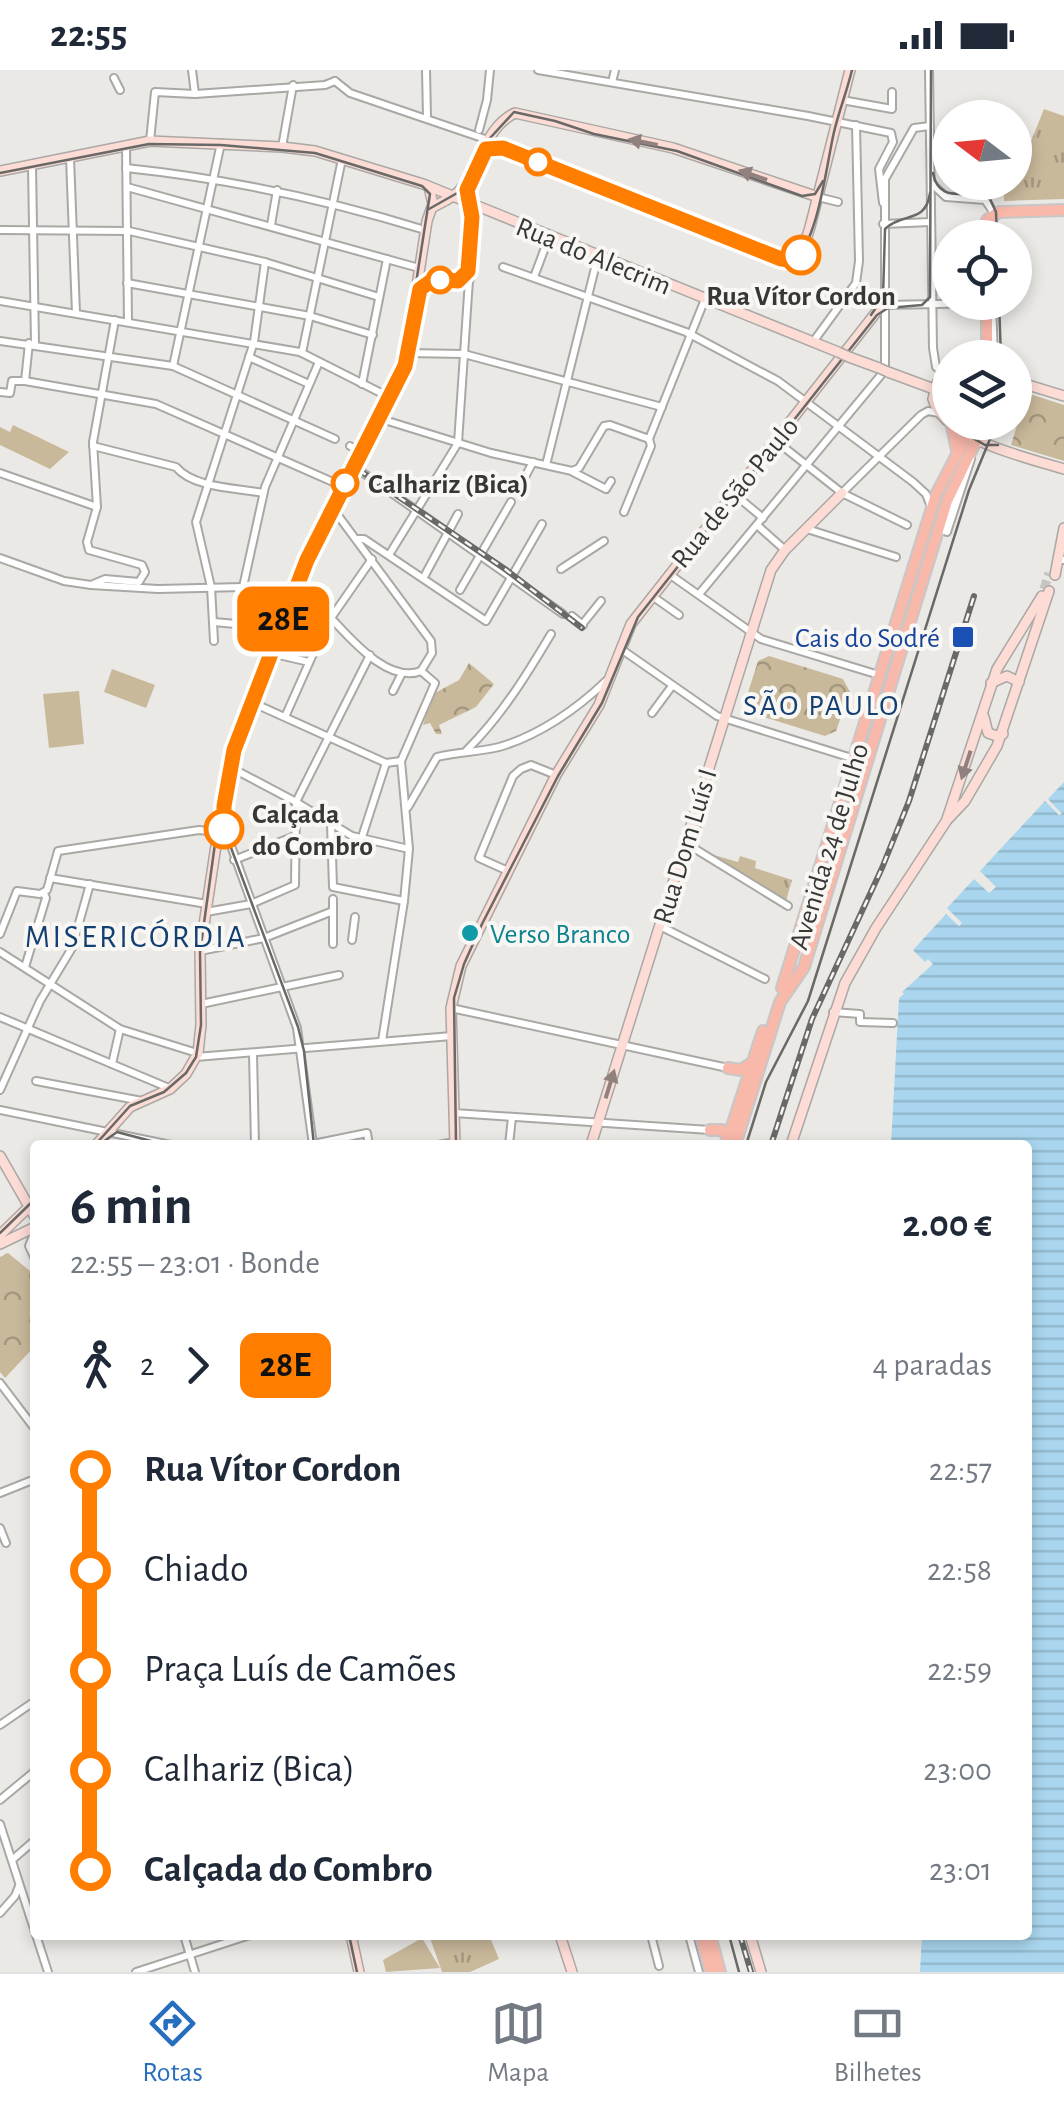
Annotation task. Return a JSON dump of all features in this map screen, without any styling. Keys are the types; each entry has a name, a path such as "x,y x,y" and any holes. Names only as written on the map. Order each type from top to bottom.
{"main road":[{"path":"988,220 994,213 1064,210"},
{"path":"954,465 956,440"},
{"name":"Avenida 24 de Julho","path":"731,1140 752,1062 787,979 936,495 954,465 976,440"},
{"name":"Avenida 24 de Julho","path":"731,1140 780,1002 804,967 947,501 977,440"},
{"path":"881,676 885,682 881,718"},
{"path":"855,759 868,763"},
{"path":"728,1068 741,1070 752,1062"},
{"path":"710,1130 722,1130 729,1140"},
{"path":"702,1940 711,1972"},
{"path":"711,1940 720,1972"}],"street":[{"path":"192,70 195,94"},
{"path":"150,141 155,92 195,94 325,85 335,81 339,70"},
{"path":"426,70 427,118"},
{"path":"478,132 488,100 490,70"},
{"path":"538,70 856,125 894,137 880,169 884,370 700,594"},
{"path":"612,82 615,70"},
{"path":"335,81 350,93 478,132 488,140 781,257 797,256 803,249 850,70"},
{"path":"885,306 932,304 930,70"},
{"path":"114,78 120,90"},
{"path":"282,147 292,85"},
{"path":"842,100 892,110 892,92"},
{"path":"433,207 453,196 488,140 515,113 688,152 838,202"},
{"path":"814,342 856,283 856,125"},
{"path":"883,203 887,172 914,128 930,126"},
{"name":"Rua do Alecrim","path":"0,172 150,141 282,147 342,158 429,186 932,389"},
{"path":"173,366 221,143"},
{"path":"126,146 128,322"},
{"path":"70,158 76,314"},
{"path":"302,354 342,158"},
{"path":"25,381 35,307 32,166"},
{"path":"126,168 213,178 332,201 425,230"},
{"path":"389,556 458,443 472,170"},
{"path":"931,176 941,195 982,198 994,213"},
{"path":"101,1140 130,1107 170,1088 186,1074 197,1055 200,952 221,832 228,763 291,593 342,486 355,449 408,353 425,230 433,207 429,186"},
{"path":"126,187 387,258 420,269 436,284"},
{"path":"271,225 277,190"},
{"path":"883,224 931,222"},
{"path":"0,230 127,231 265,262 379,297"},
{"path":"534,277 549,237"},
{"path":"546,465 598,256"},
{"path":"362,384 387,258"},
{"path":"214,641 211,587 196,522 253,344 265,262"},
{"path":"503,267 691,334 778,381 924,491 930,500 930,515"},
{"path":"418,288 423,283 461,285 469,278"},
{"path":"127,282 310,316 372,335"},
{"path":"624,512 705,298"},
{"path":"0,301 302,354 387,396"},
{"name":"Rua de São Paulo","path":"455,1140 451,1008 456,979 556,775 604,692 631,624 885,306"},
{"path":"91,586 105,580 139,582 145,572 142,565 89,550 87,542 97,508 94,446 115,320"},
{"path":"0,341 173,366 335,440"},
{"path":"408,353 464,354 662,407"},
{"path":"249,356 309,384"},
{"path":"243,587 263,492 320,362"},
{"path":"3,394 12,382 25,381 156,404 342,486"},
{"path":"1032,386 1064,396"},
{"path":"733,493 784,550 921,414 932,413"},
{"path":"376,417 458,443 576,470 606,489 610,481"},
{"path":"576,470 604,426 649,439"},
{"path":"984,440 1064,469"},
{"path":"776,441 842,493 907,524"},
{"path":"94,446 176,468 209,484 263,492"},
{"path":"971,459 947,532 942,530 954,493 971,459"},
{"path":"520,488 533,462"},
{"path":"358,470 567,615 584,623 600,601"},
{"path":"0,473 97,508"},
{"path":"460,590 511,502"},
{"path":"332,506 432,641 432,653 421,671"},
{"path":"424,575 458,514"},
{"path":"357,539 362,538 486,622 542,524"},
{"path":"806,528 896,557"},
{"path":"1052,574 1064,528"},
{"path":"561,569 604,541"},
{"name":"Rua Dom Luís I","path":"593,1140 771,570 784,550"},
{"path":"0,558 64,581 91,586 243,587 291,593"},
{"path":"372,559 331,616 370,655 402,673 421,671 435,683 401,760 409,849 382,1041"},
{"path":"668,574 761,639 881,676"},
{"path":"794,1140 833,1012 866,945 964,800 1002,734 1047,590 1004,654 947,820"},
{"path":"651,595 678,615"},
{"path":"214,622 278,628"},
{"path":"466,751 500,715 551,634"},
{"path":"285,716 317,644"},
{"path":"620,648 705,710 855,759"},
{"path":"270,652 309,662"},
{"path":"50,878 207,908 251,904 295,885 296,802 370,655"},
{"path":"393,691 402,673"},
{"path":"407,808 437,757 524,738 586,700 610,676"},
{"path":"992,683 1007,676 1019,682"},
{"path":"652,713 672,686"},
{"path":"251,702 386,763 401,760"},
{"path":"983,709 988,734 1002,734"},
{"path":"228,763 362,840 409,849"},
{"path":"362,840 386,763"},
{"path":"508,870 478,858 514,776 520,768 530,765 556,775"},
{"path":"331,823 333,887 404,901"},
{"path":"690,826 698,829 692,847 788,906"},
{"path":"24,967 56,853 199,830 221,832"},
{"path":"221,832 283,987 303,1051 312,1140"},
{"path":"235,862 295,836"},
{"path":"0,1090 28,1028 72,948 90,884"},
{"path":"0,934 19,890 44,893"},
{"path":"332,899 333,944"},
{"path":"200,952 264,938 333,911"},
{"path":"352,940 355,917"},
{"path":"660,926 765,979"},
{"path":"0,952 120,1028 197,1055 303,1051 452,1036"},
{"path":"201,1004 339,975"},
{"path":"451,1008 728,1068"},
{"path":"833,1012 860,1014 860,1022 893,1024"},
{"path":"0,1017 170,1088"},
{"path":"112,1064 120,1028"},
{"path":"254,1054 255,1140"},
{"path":"36,1081 143,1102"},
{"path":"0,1110 148,1140"},
{"path":"454,1113 710,1130"},
{"path":"510,1140 512,1117"},
{"path":"336,1140 367,1133 368,1140"},
{"path":"0,1156 30,1211"},
{"path":"13,1222 30,1219"},
{"path":"0,1234 13,1222 30,1219"},
{"path":"0,1244 30,1221"},
{"path":"0,1383 30,1422"},
{"path":"0,1493 30,1481"},
{"path":"0,1528 6,1544"},
{"path":"0,1725 30,1704"},
{"path":"0,1800 30,1774"},
{"path":"0,1824 30,1916"},
{"path":"12,1860 30,1844"},
{"path":"0,1914 19,1889 18,1880"},
{"path":"10,1902 18,1900 26,1905"},
{"path":"38,1940 48,1972"},
{"path":"186,1940 195,1972"},
{"path":"136,1972 235,1940"},
{"path":"351,1940 359,1972"},
{"path":"562,1940 572,1972"},
{"path":"652,1940 659,1966"},
{"path":"690,1940 699,1972"},
{"path":"751,1940 761,1972"}],"green space":[{"path":"1044,109 1064,116 1064,199 1004,201 1032,200 1032,139"},
{"path":"1032,395 1064,405 1064,461 1011,445 1013,440 1032,440"},
{"path":"13,425 69,452 50,469 0,445 0,427 10,432"},
{"path":"769,656 843,679 850,692 836,731 825,736 751,713 745,702 758,661"},
{"path":"469,663 494,684 476,707 439,725 442,734 436,734 430,723 423,725 433,694 459,680"},
{"path":"112,669 155,685 146,708 104,692"},
{"path":"79,691 84,744 49,748 43,694"},
{"path":"707,853 738,862 740,856 756,861 755,868 792,880 786,901"},
{"path":"8,1253 30,1271 30,1351 5,1378 0,1372 0,1257"},
{"path":"423,1940 440,1968 386,1972 383,1960"},
{"path":"431,1940 491,1940 499,1959 470,1972 442,1972"}],"water":[{"path":"1064,782 1064,1972 920,1972 922,1940 1032,1940 1032,1140 891,1140 899,998 933,964 913,950 946,914 959,926 962,923 947,908 974,879 989,893 996,887 980,871 1045,801 1062,814 1048,799"}],"tunnel":[{"path":"1044,589 1049,573"}],"tram line":[{"path":"313,1140 298,1027 224,829 223,806 234,750 307,560 405,366 420,289 434,279 457,281 468,271 472,217 467,191 481,154 490,146 503,148 781,259 793,260 802,251 815,221 852,70"},
{"path":"456,1140 454,998 464,964 558,776 602,703 638,617 877,315 888,308 922,305 930,297 931,70"},
{"path":"429,209 459,192 480,149 514,112 677,151 802,196 815,194 823,181"},
{"path":"0,173 149,144 315,153 422,186 430,194 414,296"},
{"name":"28E","path":"224,829 234,750 307,560 402,374 420,289 434,279 458,281 468,271 472,217 467,190 486,149 503,148 781,259 801,255"},
{"path":"871,315 883,297 885,229 918,214 928,203 930,193"},
{"path":"990,200 996,220"},
{"path":"1000,320 1000,340"},
{"path":"976,440 998,445"},
{"path":"748,1140 766,1082 808,1001 969,490 990,440"},
{"path":"99,1140 130,1106 164,1092 186,1073 196,1057 201,1025 200,952 218,822"},
{"path":"106,1140 117,1132 147,1140"},
{"path":"0,1233 30,1204"},
{"path":"350,1940 357,1972"},
{"path":"730,1940 739,1972"}],"railway":[{"path":"359,470 505,569 582,628"},
{"path":"773,1140 812,1019 909,801 974,596"},
{"path":"741,1940 751,1972"}],"place":[{"name":"Rua Vítor Cordon","path":"801,255"},
{"name":"Calhariz (Bica)","path":"345,483"},
{"name":"Cais do Sodré","path":"963,637"},
{"name":"Calçada do Combro","path":"224,829"},
{"name":"Verso Branco","path":"470,933"}],"district":[{"name":"SÃO PAULO","path":"822,705"},
{"name":"MISERICÓRDIA","path":"136,936"}]}
